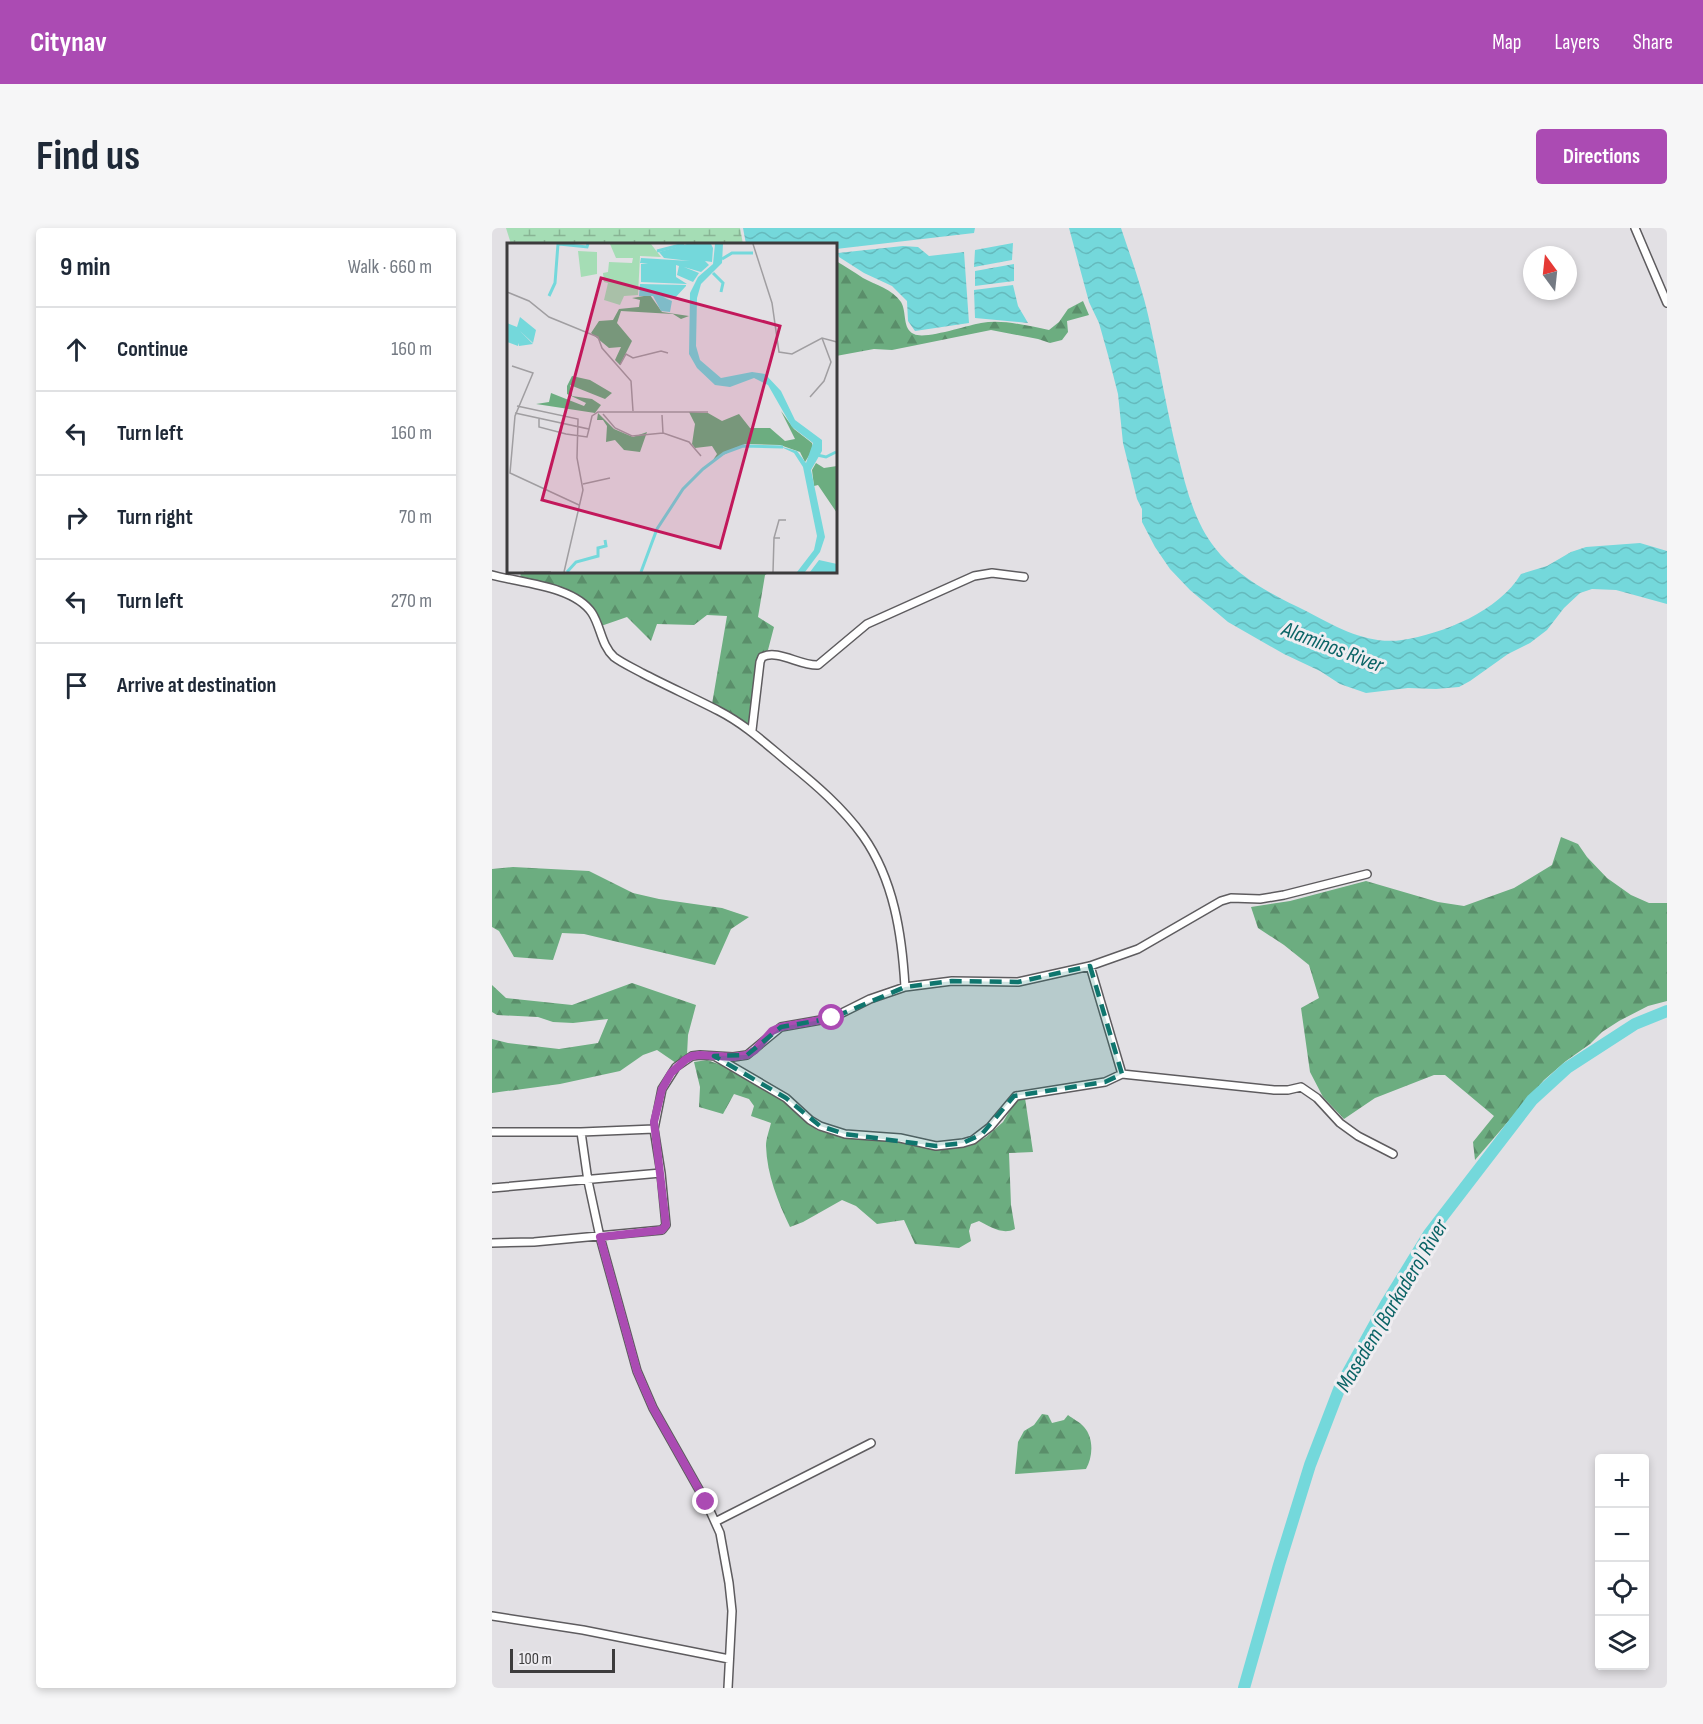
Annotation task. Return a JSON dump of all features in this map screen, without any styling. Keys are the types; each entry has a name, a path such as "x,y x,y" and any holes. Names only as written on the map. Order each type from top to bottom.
{"street":[{"path":"1635,228 1667,303"},
{"path":"752,730 760,662 765,655 771,654 818,665 867,624 974,576 992,573 1024,577"},
{"path":"492,575 568,594 583,602 594,617 607,648 614,657 752,730 840,810 863,836 893,901 903,952 905,987"},
{"path":"492,1243 600,1237 665,1228 661,1173 654,1130 662,1089 671,1073 692,1056 747,1055 755,1050 772,1031 781,1027 832,1018 870,999 905,987 952,981 1018,982 1090,966 1138,949 1215,904 1231,898 1260,899 1284,895 1367,874"},
{"path":"1090,966 1122,1074"},
{"path":"714,1056 786,1098 820,1126 845,1134 900,1138 936,1146 963,1143 973,1140 999,1119 1016,1096 1105,1082 1122,1074 1274,1090 1301,1087 1317,1098 1340,1123 1358,1136 1393,1154"},
{"path":"492,1132 654,1130"},
{"path":"581,1132 588,1181 600,1237 641,1380 653,1408 715,1522 725,1557 732,1611 728,1688"},
{"path":"492,1188 661,1173"},
{"path":"715,1522 871,1443"},
{"path":"492,1616 583,1630 729,1659"}],"highlighted area":[{"path":"1090,966 1122,1074 1105,1082 1014,1096 982,1134 963,1143 936,1146 845,1134 820,1126 786,1098 714,1056 747,1055 781,1027 832,1018 905,987 952,981 1018,982"}],"green space":[{"path":"506,228 740,228 743,243 511,243"},
{"path":"837,262 893,294 901,302 906,324 910,332 914,334 937,334 989,322 1049,330 1059,322 1068,309 1083,301 1089,315 1067,321 1068,332 1062,340 1050,343 991,330 892,350 874,349 837,356"},
{"path":"521,573 768,573 765,575 758,617 774,627 768,650 758,659 750,726 712,704 727,616 707,615 694,625 657,624 651,641 627,617 601,626 588,604 579,597 557,587 520,578"},
{"path":"1561,837 1578,844 1607,878 1631,895 1649,903 1667,903 1667,1001 1648,1006 1619,1021 1566,1061 1544,1080 1475,1160 1473,1142 1494,1116 1445,1075 1434,1075 1375,1098 1344,1119 1323,1097 1310,1072 1301,1008 1319,998 1309,965 1258,928 1251,907 1290,901 1366,881 1438,902 1464,906 1514,888 1552,865"},
{"path":"513,867 589,871 633,893 722,908 749,917 731,929 715,965 584,934 562,933 553,960 514,957 499,931 492,927 492,869"},
{"path":"632,983 696,1005 688,1035 687,1055 676,1063 657,1050 643,1055 620,1071 560,1084 492,1093 492,1039 559,1049 598,1043 608,1019 573,1023 553,1022 538,1017 497,1015 492,1012 492,985 506,998 572,1005"},
{"path":"707,1060 721,1065 786,1102 817,1130 841,1137 904,1141 933,1149 970,1146 986,1137 1003,1122 1016,1100 1025,1098 1033,1152 1009,1153 1011,1205 1015,1229 1001,1231 979,1221 971,1224 969,1231 971,1241 959,1248 915,1244 904,1220 877,1224 856,1206 842,1200 790,1227 777,1198 768,1167 766,1143 771,1123 751,1116 754,1106 749,1099 734,1094 723,1114 699,1107 700,1087 694,1062"},
{"path":"1042,1414 1048,1415 1052,1423 1064,1420 1068,1415 1084,1427 1090,1437 1091,1448 1086,1469 1015,1474 1018,1442 1024,1431 1034,1425"}],"water":[{"path":"743,228 975,228 974,233 837,249 837,243 746,243"},
{"name":"Alaminos River","path":"1069,228 1121,228 1145,302 1177,452 1196,514 1207,537 1224,559 1258,585 1353,634 1377,640 1402,640 1435,632 1469,619 1499,599 1521,574 1547,566 1571,552 1586,547 1640,543 1667,551 1667,604 1616,590 1592,589 1580,593 1564,608 1547,630 1530,643 1508,654 1459,687 1408,688 1366,693 1340,684 1228,622 1190,590 1170,569 1142,522 1142,509 1137,499 1123,443 1118,394 1099,323 1089,302"},
{"path":"1013,243 1012,260 974,267 975,250"},
{"path":"903,246 918,247 929,256 964,252 969,323 915,331 908,321 907,301 892,286 864,273 839,257 838,253"},
{"path":"1014,264 1014,281 975,286 975,271"},
{"path":"1013,285 1018,306 1028,323 975,318 974,290"}],"waterway":[{"name":"Masedem (Barkadero) River","path":"1244,1688 1310,1465 1340,1387 1386,1304 1429,1234 1532,1100 1567,1068 1635,1024 1667,1011"}],"route":[{"path":"706,1502 653,1408 637,1371 600,1237 665,1228 654,1122 662,1089 676,1067 692,1056 747,1055 755,1050 772,1031 781,1027 832,1018"}]}
